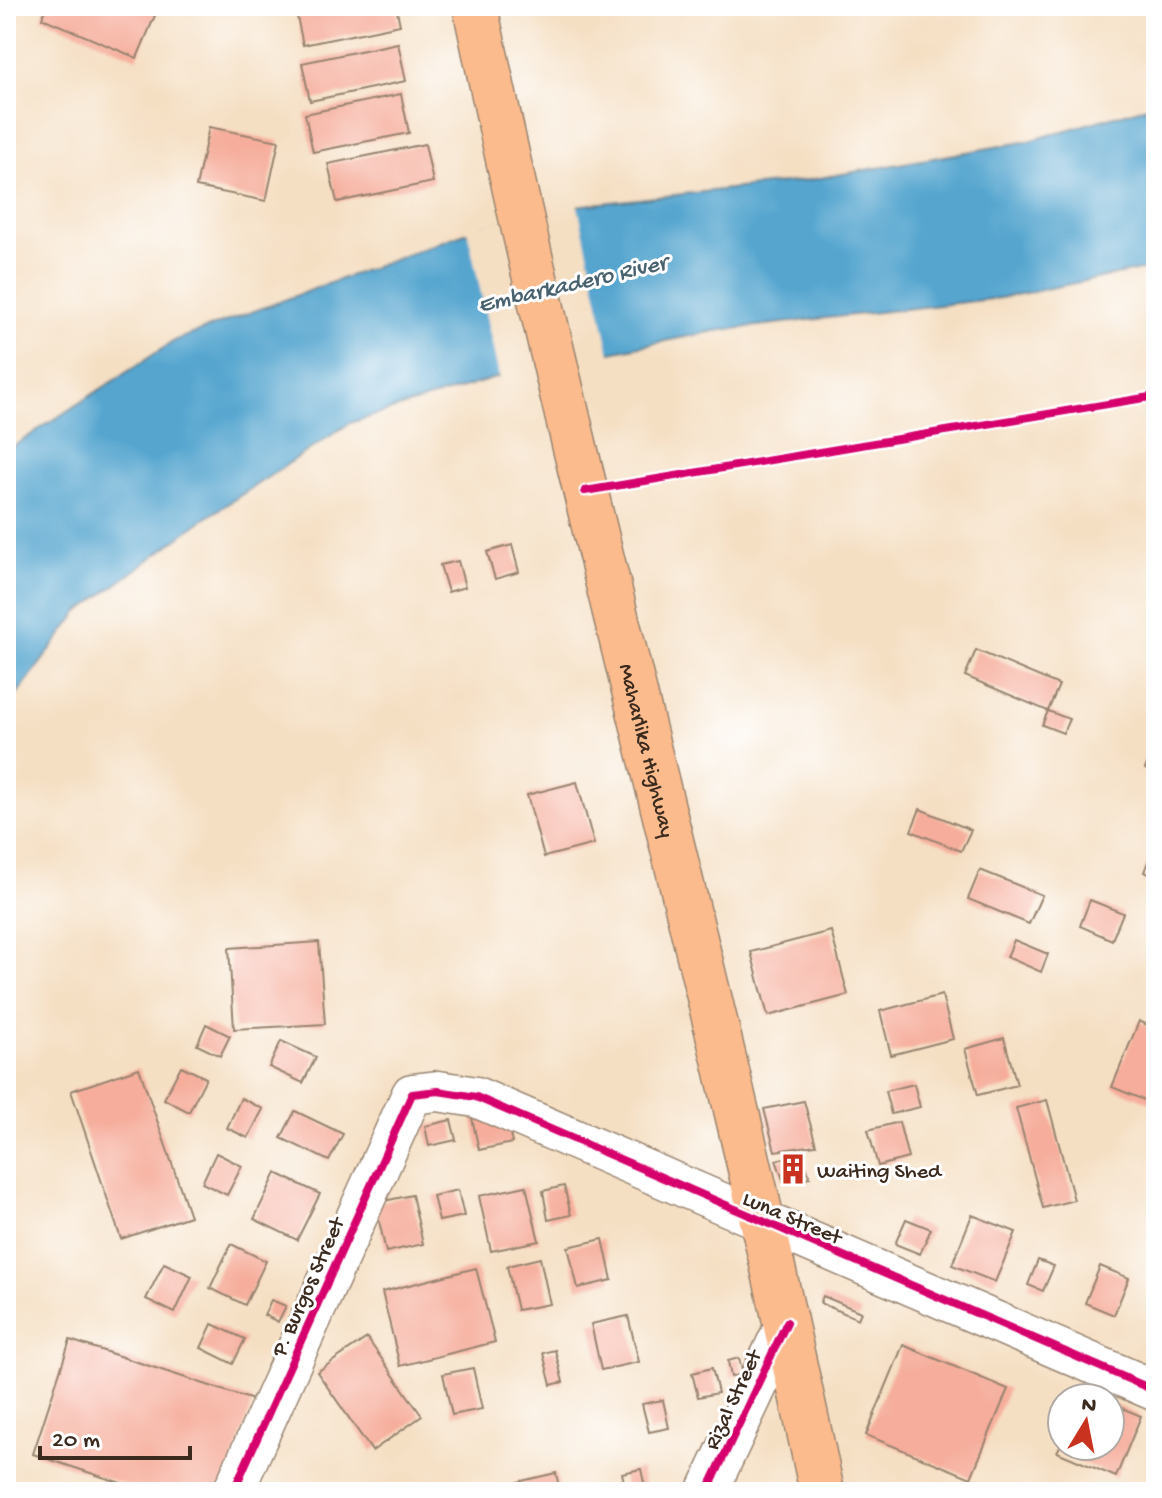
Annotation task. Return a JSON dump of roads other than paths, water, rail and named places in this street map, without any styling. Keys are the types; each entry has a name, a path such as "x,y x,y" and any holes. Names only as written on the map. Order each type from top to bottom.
{"highway":[{"name":"Maharlika Highway","path":"475,6 575,452 764,1223 822,1492"}],"street":[{"name":"Luna Street","path":"412,1094 438,1091 476,1097 1156,1391"},
{"name":"P. Burgos Street","path":"233,1492 412,1094"},
{"name":"Rizal Street","path":"707,1492 787,1322"}],"water":[{"name":"Embarkadero River","path":"1156,104 1156,267 1000,298 715,331 521,370 350,423 197,524 78,613 6,709 6,451 176,340 484,226 566,207 803,181 1029,141"}],"place":[{"name":"Waiting Shed","path":"793,1169"}]}
